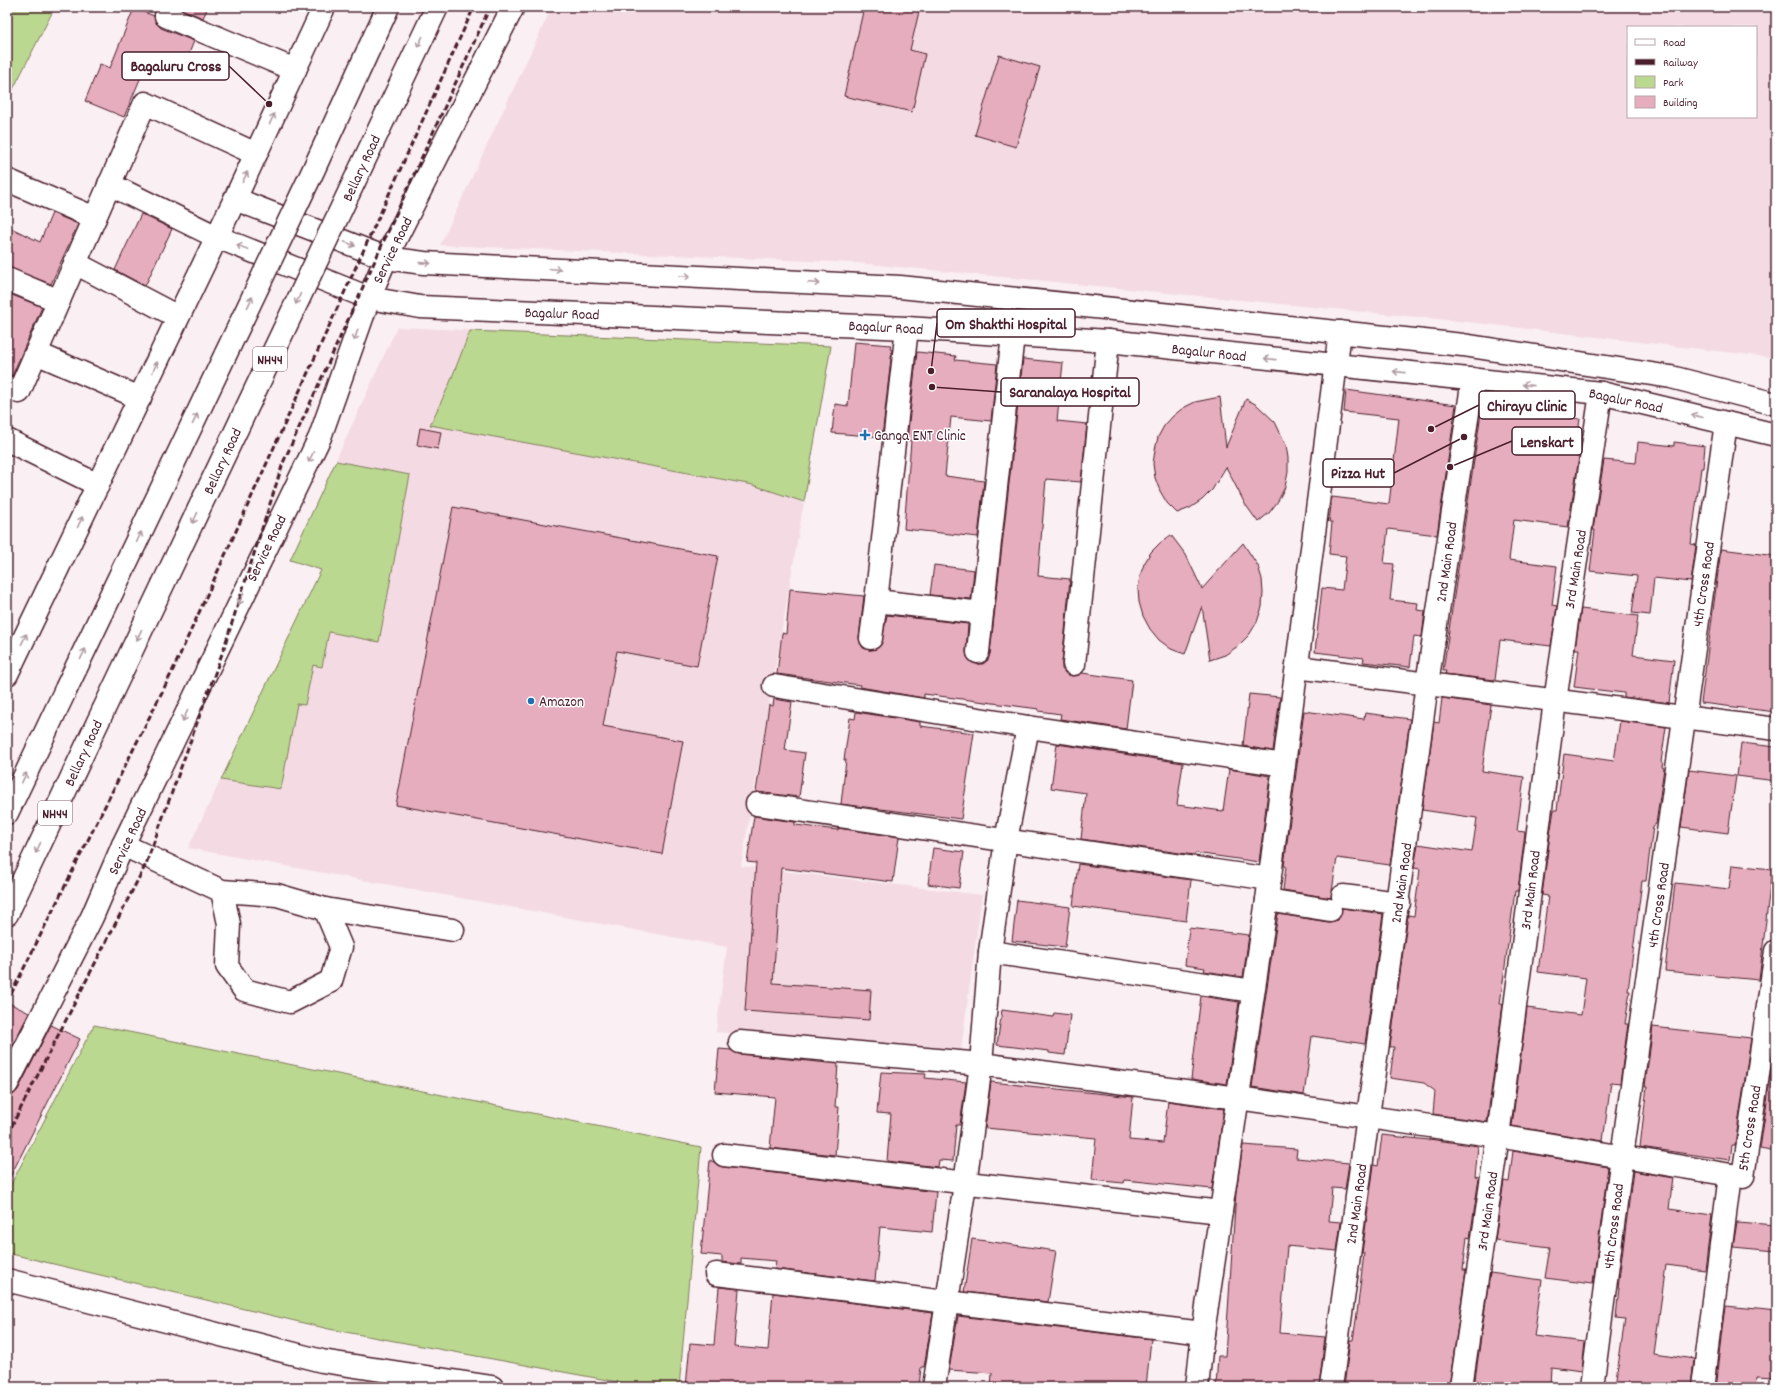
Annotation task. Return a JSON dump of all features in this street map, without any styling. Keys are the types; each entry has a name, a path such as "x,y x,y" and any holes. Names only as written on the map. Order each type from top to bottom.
{"main road":[{"path":"7,674 217,237 324,7"},
{"name":"NH44","path":"7,813 312,173 388,7"},
{"name":"Bellary Road","path":"7,914 437,7"},
{"name":"Service Road","path":"7,1084 92,917 123,845 320,437 369,298 386,258 513,7"},
{"path":"166,16 295,70"},
{"path":"7,387 19,392 145,103 256,154"},
{"path":"7,180 95,218"},
{"name":"Bagalur Road","path":"109,184 217,237 369,298 420,307 907,328 1108,341 1602,393 1776,435"},
{"name":"Bagalur Road","path":"235,199 386,258 424,263 900,287 1340,332 1463,345 1671,376 1776,404"},
{"path":"75,263 178,317"},
{"path":"7,279 59,301"},
{"path":"871,638 907,328"},
{"path":"1197,1387 1203,1333 1269,889 1340,332"},
{"path":"978,652 1013,335"},
{"path":"1074,664 1108,341"},
{"path":"36,353 140,398"},
{"name":"2nd Main Road","path":"1331,1387 1399,903 1428,684 1473,379"},
{"name":"3rd Main Road","path":"1461,1387 1498,1136 1555,701 1602,393"},
{"name":"4th Cross Road","path":"1592,1387 1622,1156 1726,423"},
{"path":"7,440 98,485"},
{"path":"876,601 982,613"},
{"path":"1297,667 1776,729"},
{"path":"774,686 1028,727 1284,765"},
{"path":"934,1387 965,1184 980,1064 990,952 1006,840 1028,727"},
{"path":"757,804 1006,840 1336,903 1399,903"},
{"path":"123,845 222,891 277,895 325,909 453,930"},
{"path":"222,891 229,924 227,966 244,990 290,1002 331,981 341,947 325,909"},
{"name":"5th Cross Road","path":"1703,1387 1730,1175 1742,1177 1776,951"},
{"path":"990,952 1254,991"},
{"path":"740,1042 980,1064 1238,1098 1498,1136 1730,1175"},
{"path":"724,1155 965,1184 1221,1212"},
{"path":"716,1274 1203,1333"},
{"path":"7,1280 322,1361 418,1381 492,1387"}],"shaded area":[{"path":"552,7 1776,7 1776,358 1468,322 857,263 440,245"},
{"path":"397,327 831,346 741,866 982,895 961,1050 716,1032 727,947 188,848 321,570 290,560"}],"green space":[{"path":"7,7 55,7 7,101"},
{"path":"470,331 831,346 804,502 753,485 430,425 449,385"},
{"path":"336,461 410,475 379,642 329,632 322,667 313,665 305,705 297,704 281,789 221,780 321,570 290,560"},
{"path":"94,1025 701,1147 679,1387 645,1387 329,1329 7,1253 7,1192"}],"building":[{"path":"177,7 208,7 203,18"},
{"path":"864,7 920,7 910,50 925,54 912,112 844,96"},
{"path":"134,8 154,16 156,23 161,28 194,41 184,66 151,53 124,117 85,101 100,64 110,68"},
{"path":"999,55 1040,67 1016,147 975,135"},
{"path":"52,213 78,224 51,284 7,267 7,226 40,242"},
{"path":"141,214 172,229 145,286 115,270"},
{"path":"7,293 42,307 12,376 7,375"},
{"path":"854,342 891,345 890,349 892,350 882,437 832,433 835,404 848,406"},
{"path":"917,352 956,356 955,360 997,364 991,421 951,417 945,476 984,481 978,537 904,529 911,441 907,440"},
{"path":"1023,359 1063,363 1057,421 1087,424 1081,482 1046,479 1038,576 1070,579 1062,669 1066,674 1072,676 1082,673 1132,680 1126,729 1060,719 1061,714 1038,711 1039,709 924,694 924,698 860,687 860,685 777,674 782,633 786,634 790,589 864,596 859,637 863,648 869,650 876,649 881,645 887,615 968,624 967,657 971,662 976,664 983,664 988,660"},
{"path":"1346,390 1456,405 1437,535 1388,529 1384,563 1394,564 1390,600 1418,603 1417,610 1425,611 1422,637 1414,636 1410,667 1363,662 1364,658 1315,652 1322,588 1342,590 1346,556 1329,554 1332,522 1329,522 1332,497 1389,504 1399,418 1344,412"},
{"path":"1220,397 1226,447 1246,399 1257,405 1275,422 1286,445 1288,472 1285,487 1278,501 1269,513 1258,522 1245,504 1226,467 1212,490 1202,500 1190,508 1177,513 1167,503 1155,478 1153,464 1155,450 1158,437 1164,426 1183,408 1195,402"},
{"path":"1482,406 1580,419 1575,456 1579,457 1568,527 1514,520 1509,560 1557,566 1552,605 1557,606 1551,646 1500,640 1495,680 1445,674 1446,671 1443,671"},
{"path":"420,428 441,432 438,449 417,445"},
{"path":"1638,442 1674,446 1674,442 1705,446 1691,544 1696,545 1691,582 1654,578 1650,615 1632,613 1637,576 1590,571 1595,530 1593,530 1604,460 1636,463"},
{"path":"453,507 718,556 697,666 617,651 603,726 683,741 662,854 396,805"},
{"path":"1171,535 1186,555 1202,589 1243,543 1258,566 1262,579 1263,593 1262,607 1257,622 1249,635 1238,646 1225,655 1210,660 1202,606 1185,654 1171,649 1159,640 1150,629 1143,616 1139,602 1138,589 1144,564 1151,552"},
{"path":"1721,549 1776,556 1776,712 1701,703"},
{"path":"934,565 974,570 971,599 930,595"},
{"path":"1581,609 1638,616 1633,655 1674,660 1669,703 1624,697 1624,693 1574,687 1579,649 1575,649"},
{"path":"1249,694 1280,697 1273,751 1243,746"},
{"path":"1442,698 1491,705 1482,771 1524,777 1517,831 1525,832 1518,891 1515,891 1500,1004 1503,1004 1487,1122 1433,1114 1435,1091 1424,1083 1390,1078 1394,1047 1390,1047 1408,915 1414,916 1420,869 1414,868 1418,844 1472,852 1477,818 1422,810 1434,722 1439,723"},
{"path":"774,699 792,702 785,750 805,753 799,797 756,792 769,705 773,706"},
{"path":"1304,711 1364,719 1365,713 1410,719 1390,865 1337,858 1331,898 1283,890 1286,866 1284,866"},
{"path":"856,712 920,722 920,726 974,733 961,819 841,804 846,760 844,760 850,718 855,719"},
{"path":"1620,721 1666,727 1661,762 1663,762 1662,767 1664,768 1656,824 1653,826 1646,881 1642,881 1628,991 1630,991 1625,1024 1628,1024 1620,1083 1611,1082 1603,1141 1512,1126 1527,1008 1581,1015 1586,978 1538,972 1548,896 1542,895 1554,810 1557,810 1564,754 1614,761"},
{"path":"1741,743 1776,747 1776,781 1737,776"},
{"path":"1057,744 1183,763 1177,805 1223,811 1229,769 1270,776 1259,862 1195,853 1194,855 1081,839 1086,793 1051,788"},
{"path":"1689,770 1736,776 1728,833 1681,827"},
{"path":"754,816 795,822 795,825 838,830 838,828 899,837 893,882 781,868 773,983 871,990 869,1020 745,1011 756,863 747,862"},
{"path":"933,848 964,852 959,888 928,884"},
{"path":"1078,864 1191,880 1186,921 1073,906"},
{"path":"1732,865 1772,869 1759,980 1665,971 1675,883 1729,889"},
{"path":"1017,900 1070,907 1065,947 1012,941"},
{"path":"1342,908 1383,914 1365,1044 1312,1036 1304,1095 1252,1087 1278,914 1328,922 1335,921 1339,918"},
{"path":"1189,928 1249,935 1243,977 1204,971 1205,968 1185,965"},
{"path":"1201,996 1239,1002 1227,1084 1191,1079"},
{"path":"7,1002 29,1013 7,1056"},
{"path":"1002,1010 1053,1017 1054,1013 1070,1015 1065,1055 1049,1053 1049,1051 997,1045"},
{"path":"51,1025 80,1039 7,1183 7,1096 13,1095 18,1090"},
{"path":"1653,1027 1751,1038 1735,1145 1732,1145 1730,1160 1640,1147 1647,1086 1645,1086"},
{"path":"1776,1041 1776,1152 1760,1149"},
{"path":"719,1049 731,1050 739,1054 838,1064 835,1107 839,1107 835,1155 770,1148 775,1097 715,1092"},
{"path":"881,1072 926,1074 925,1078 966,1082 960,1125 956,1125 953,1161 939,1160 938,1167 887,1161 891,1114 877,1113"},
{"path":"991,1082 1133,1097 1129,1140 1163,1143 1168,1101 1224,1109 1212,1189 1125,1180 1124,1183 1092,1180 1096,1138 985,1128"},
{"path":"1382,1135 1429,1139 1478,1146 1475,1177 1479,1178 1470,1238 1467,1237 1463,1270 1466,1270 1449,1387 1344,1387 1350,1340 1353,1340 1357,1313 1364,1253 1362,1253 1374,1165 1378,1166"},
{"path":"1243,1145 1297,1149 1296,1158 1349,1163 1345,1189 1332,1188 1329,1221 1341,1222 1337,1251 1287,1246 1280,1333 1325,1337 1319,1387 1216,1387 1218,1356 1225,1356 1236,1192"},
{"path":"1513,1151 1608,1167 1593,1284 1545,1278 1550,1247 1495,1240 1504,1181 1509,1182"},
{"path":"710,1160 723,1167 936,1192 932,1232 880,1227 875,1281 775,1269 776,1261 741,1258 741,1264 722,1262 722,1256 701,1254"},
{"path":"1633,1171 1673,1178 1669,1209 1712,1215 1705,1270 1666,1265 1654,1353 1694,1359 1691,1387 1615,1387 1625,1319 1616,1318 1618,1287"},
{"path":"1737,1222 1776,1225 1776,1251 1733,1247"},
{"path":"972,1239 1056,1251 1048,1302 964,1292"},
{"path":"1490,1273 1542,1280 1534,1336 1585,1342 1582,1371 1551,1367 1550,1387 1474,1387"},
{"path":"719,1287 739,1289 734,1347 768,1350 773,1293 933,1313 924,1367 921,1367 919,1387 686,1387 690,1343 714,1345"},
{"path":"1726,1306 1776,1311 1776,1377 1757,1376 1756,1387 1716,1387"},
{"path":"958,1316 1151,1339 1146,1387 991,1387 992,1373 949,1370"}],"railway":[{"path":"7,1002 172,672 474,7"},
{"path":"7,1135 146,864 223,651 283,463 490,7"}],"place":[{"name":"Bagaluru Cross","path":"269,104"},
{"name":"Om Shakthi Hospital","path":"931,371"},
{"name":"Saranalaya Hospital","path":"932,387"},
{"name":"Chirayu Clinic","path":"1431,429"},
{"name":"Ganga ENT Clinic","path":"865,435"},
{"name":"Pizza Hut","path":"1464,437"},
{"name":"Lenskart","path":"1450,467"},
{"name":"Amazon","path":"531,701"}]}
